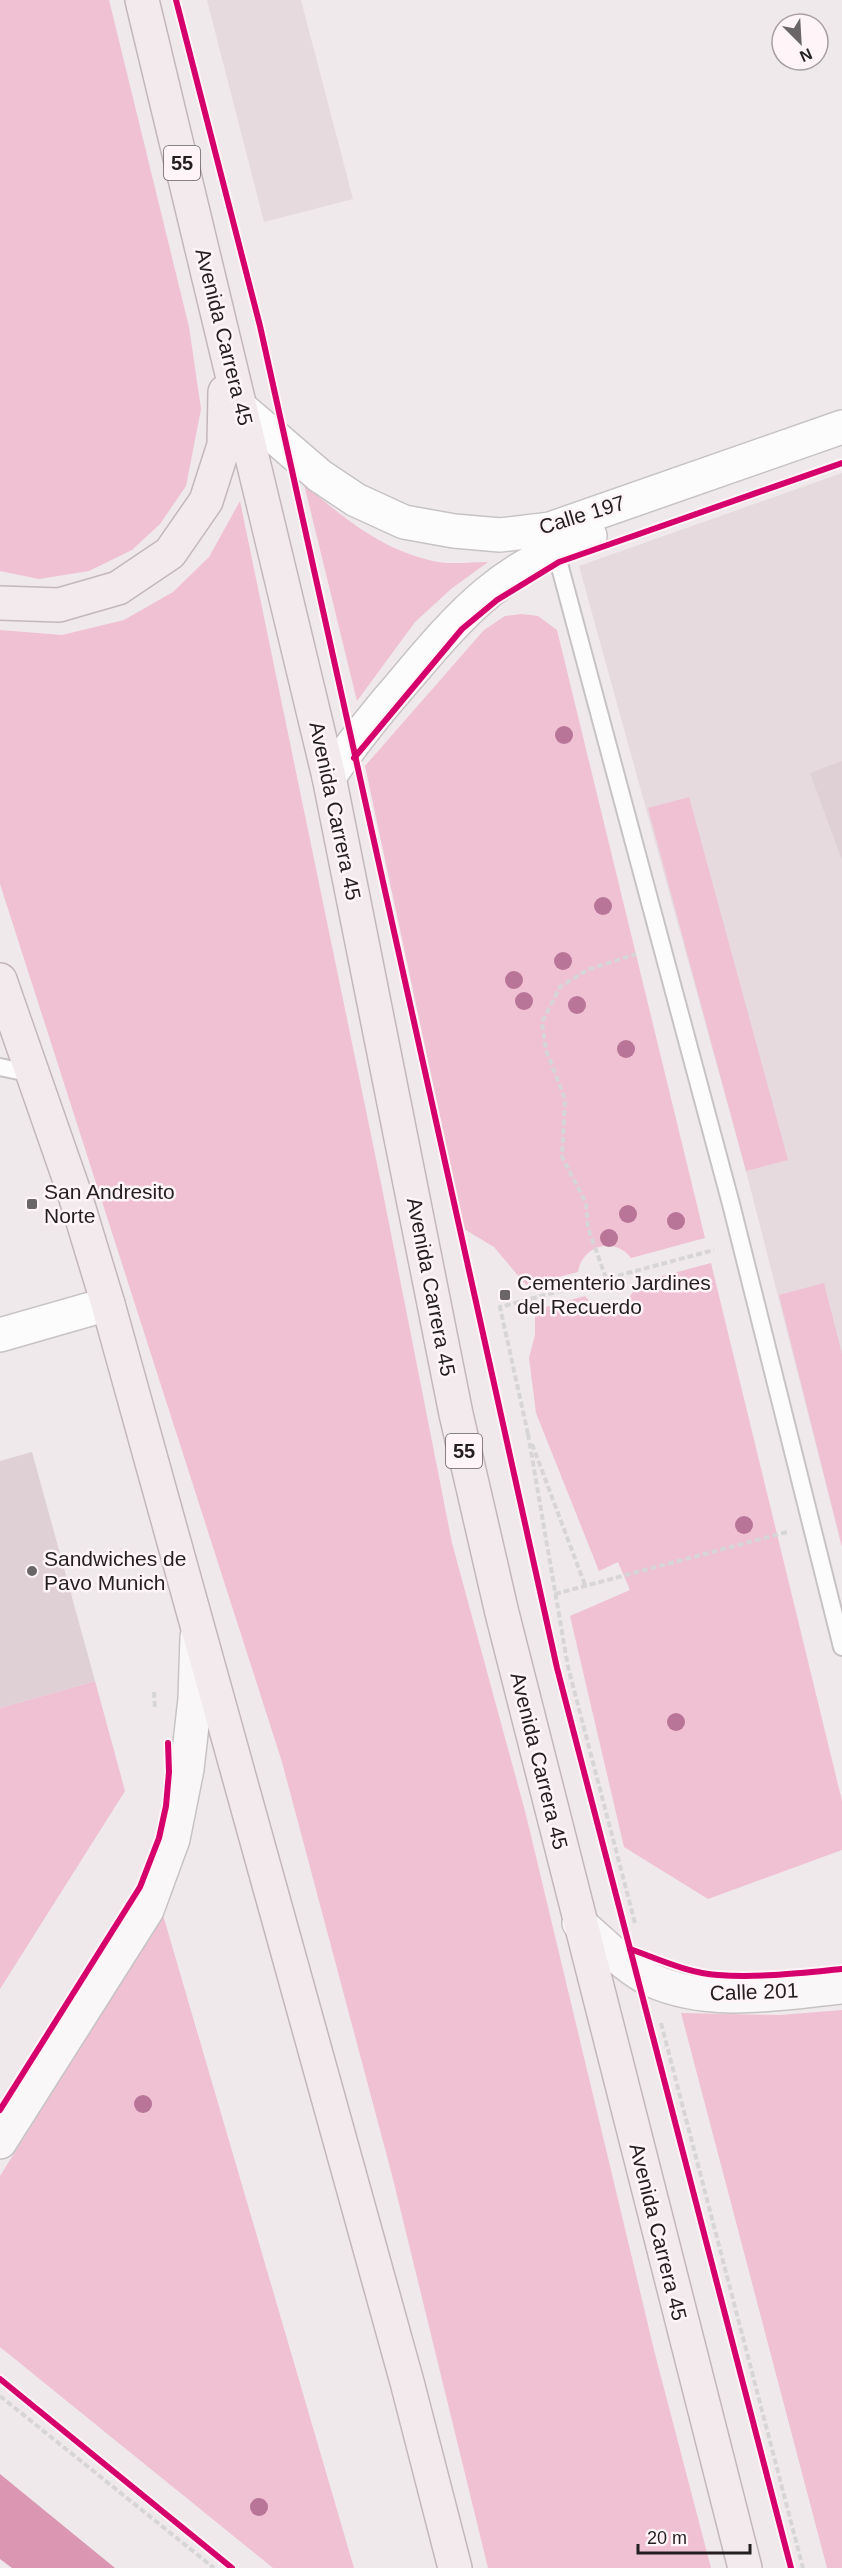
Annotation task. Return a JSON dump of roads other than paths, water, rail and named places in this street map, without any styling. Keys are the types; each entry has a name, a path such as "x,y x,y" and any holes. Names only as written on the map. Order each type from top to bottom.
{"highway":[{"name":"Avenida Carrera 45","path":"142,0 329,777 456,1414 502,1613 579,1923 745,2568"},
{"path":"0,603 59,605 118,588 170,554 206,501 224,445 225,388 222,326"},
{"path":"0,980 75,1192 108,1304 407,2382 455,2568"}],"main road":[{"path":"0,2142 147,1910 173,1839 187,1769 195,1699 197,1629"},
{"name":"Calle 201","path":"579,1923 650,1980 685,1993 739,1996 842,1987"}],"street":[{"name":"Calle 197","path":"241,408 320,476 356,500 404,522 454,531 553,539 842,449"},
{"name":"Calle 197","path":"329,777 364,726 483,594 518,570 553,539 842,427"},
{"path":"0,1335 108,1304"}],"lane":[{"path":"553,539 728,1193 842,1647"},
{"path":"0,1067 33,1074"}],"place":[{"name":"San Andresito Norte","path":"32,1204"},
{"name":"Cementerio Jardines del Recuerdo","path":"505,1295"},
{"name":"Sandwiches de Pavo Munich","path":"32,1571"}]}
